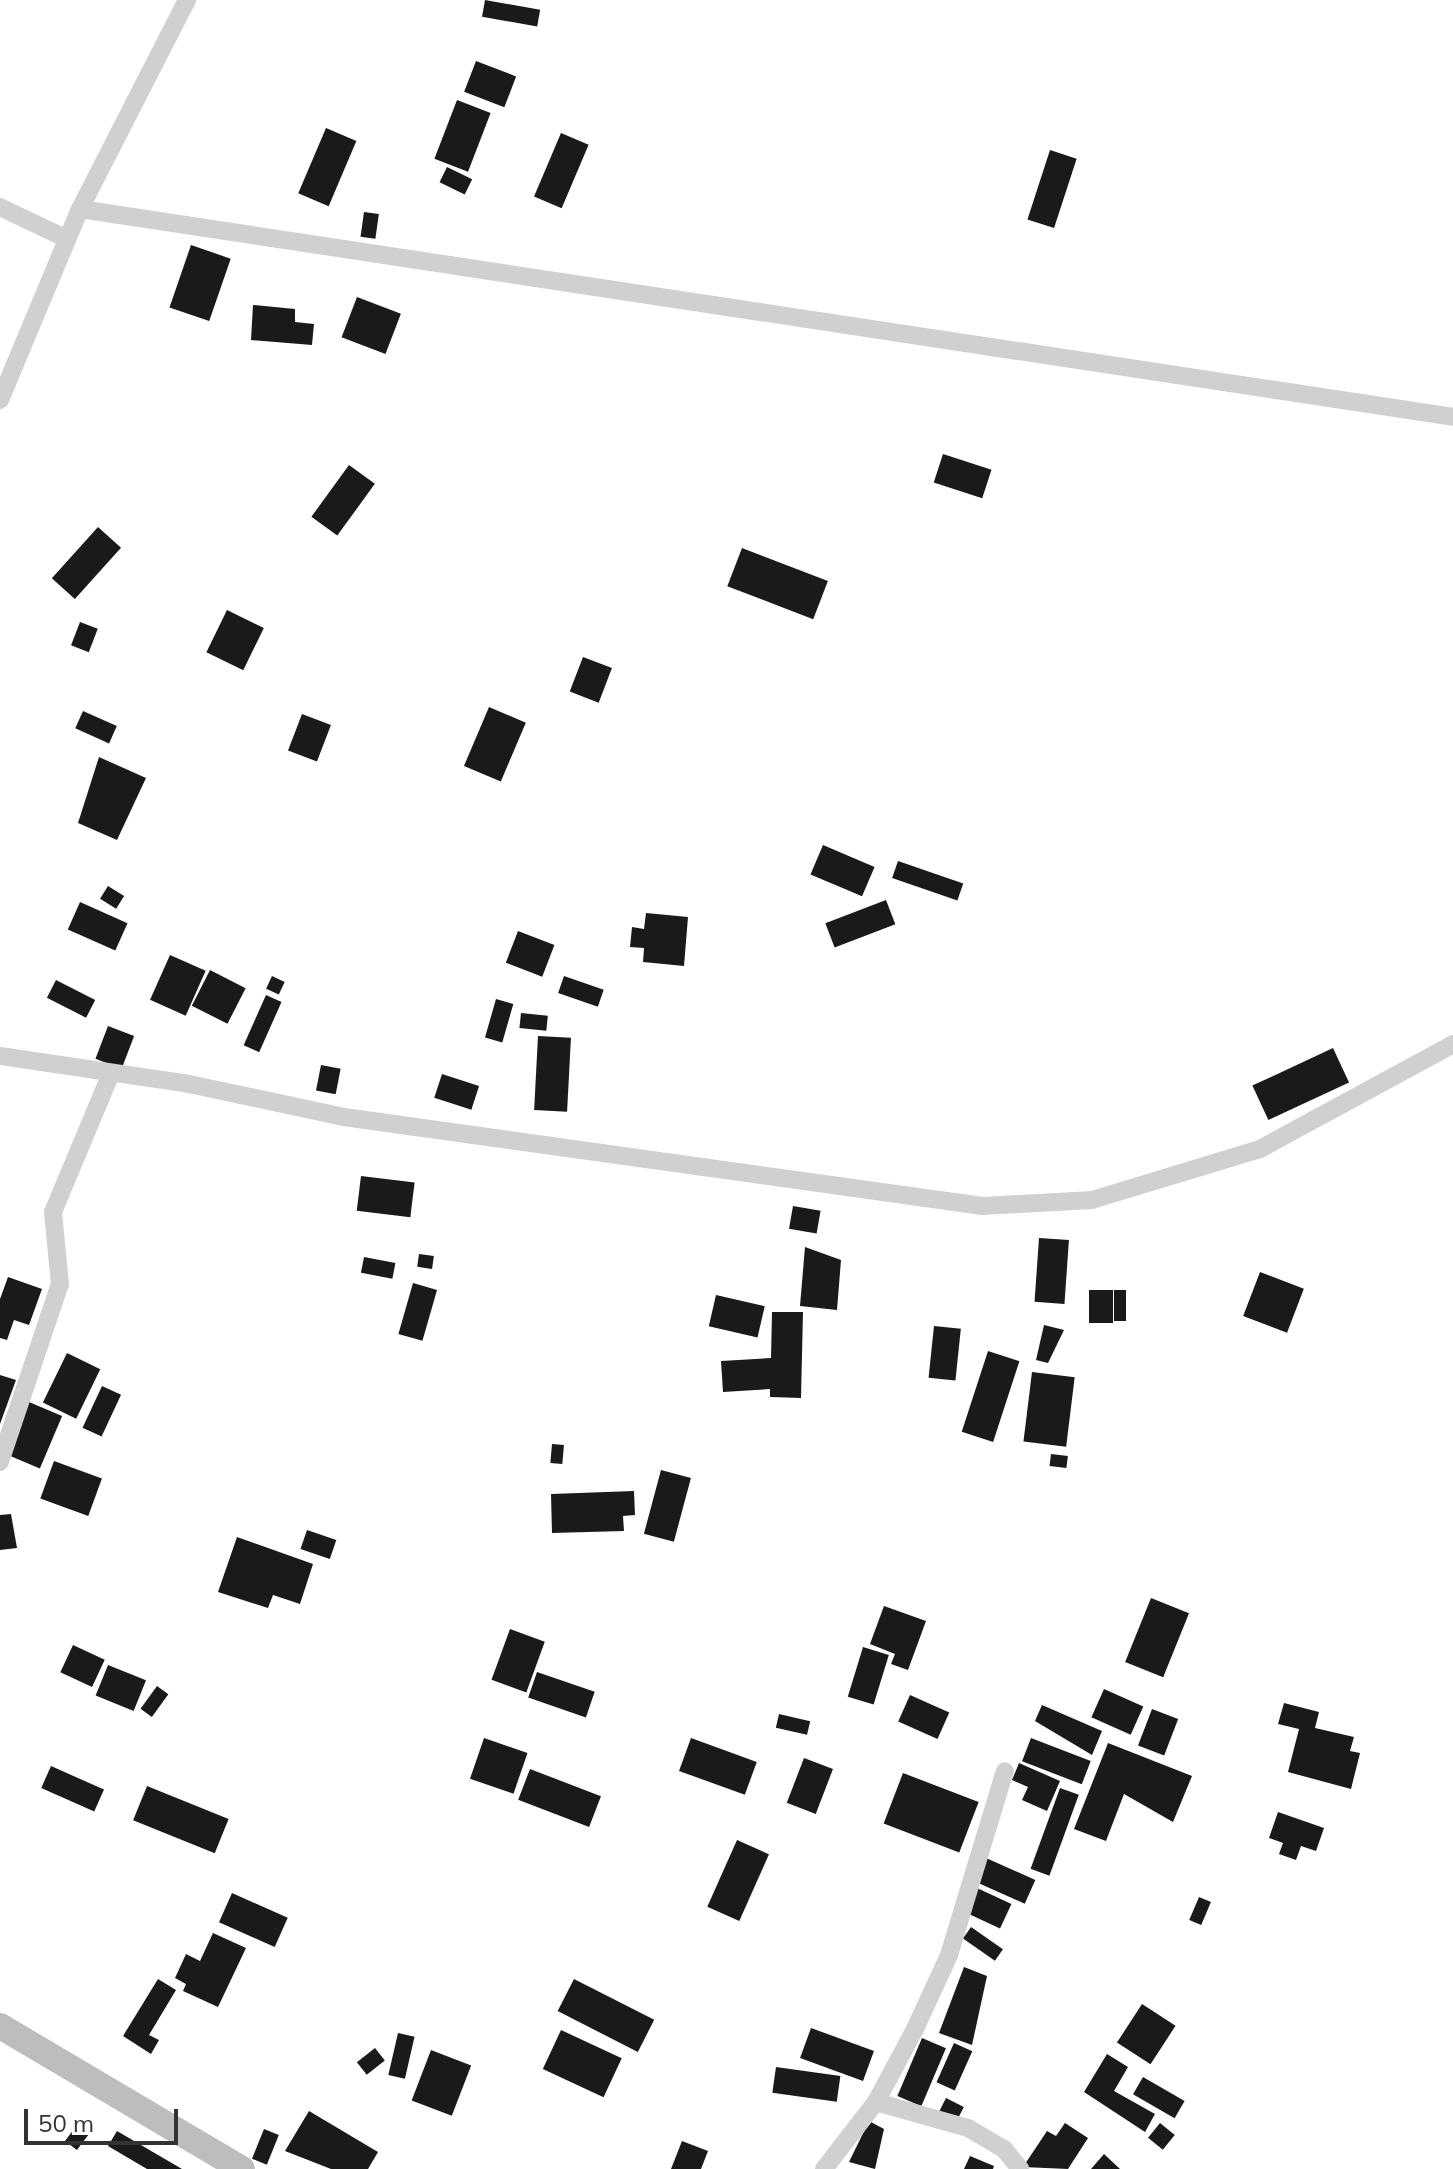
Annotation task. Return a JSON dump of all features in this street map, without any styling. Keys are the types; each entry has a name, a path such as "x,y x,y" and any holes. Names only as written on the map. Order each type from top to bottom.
{"street":[{"path":"0,400 80,209 187,0"},
{"path":"0,207 67,239"},
{"path":"80,209 1453,417"},
{"path":"0,1056 110,1076 189,1084 344,1117 983,1206 1092,1200 1260,1149 1453,1044"},
{"path":"0,1462 60,1284 53,1212 110,1076"},
{"path":"824,2169 876,2102 949,1955 1005,1771"},
{"path":"0,2026 242,2169"},
{"path":"876,2102 968,2128 1004,2149 1020,2169"}],"building":[{"path":"485,0 540,10 537,26 482,17"},
{"path":"476,61 516,76 504,107 464,92"},
{"path":"457,100 491,113 468,172 434,159"},
{"path":"326,128 356,141 329,206 298,193"},
{"path":"561,133 589,145 562,208 534,197"},
{"path":"1050,150 1077,159 1054,228 1027,219"},
{"path":"447,167 472,179 465,195 440,182"},
{"path":"364,212 379,214 375,239 361,237"},
{"path":"191,245 231,259 209,321 170,307"},
{"path":"357,297 401,314 385,354 342,337"},
{"path":"253,305 295,309 295,322 314,324 312,345 251,340"},
{"path":"943,454 992,470 982,498 934,483"},
{"path":"349,465 375,484 337,536 311,517"},
{"path":"98,527 121,548 75,599 52,578"},
{"path":"742,548 828,581 813,619 727,586"},
{"path":"227,610 264,628 243,670 206,652"},
{"path":"80,622 98,629 89,652 71,645"},
{"path":"583,657 612,668 599,703 570,692"},
{"path":"489,707 526,723 501,782 464,766"},
{"path":"83,711 117,726 109,743 75,728"},
{"path":"302,714 331,725 317,762 288,750"},
{"path":"99,757 146,778 117,840 78,823"},
{"path":"823,845 875,867 862,896 810,874"},
{"path":"898,861 963,883 957,900 892,878"},
{"path":"108,886 124,896 116,909 100,899"},
{"path":"886,900 895,924 835,948 825,923"},
{"path":"80,902 128,923 115,951 68,929"},
{"path":"646,913 688,917 684,966 643,962 644,948 630,947 632,927 644,929"},
{"path":"518,931 554,945 542,977 506,963"},
{"path":"170,955 206,971 186,1016 150,1000"},
{"path":"210,970 246,988 227,1024 192,1006"},
{"path":"272,976 285,982 279,995 266,989"},
{"path":"564,976 604,990 598,1007 558,993"},
{"path":"56,980 95,1000 86,1018 47,998"},
{"path":"266,995 282,1002 259,1052 244,1045"},
{"path":"496,999 513,1004 502,1042 485,1037"},
{"path":"521,1013 548,1016 546,1031 519,1028"},
{"path":"108,1026 134,1036 122,1069 95,1059"},
{"path":"538,1036 571,1038 567,1112 534,1110"},
{"path":"1333,1048 1349,1082 1268,1120 1252,1086"},
{"path":"321,1065 341,1069 336,1094 316,1091"},
{"path":"442,1074 479,1086 471,1110 434,1098"},
{"path":"361,1176 415,1183 410,1217 357,1211"},
{"path":"793,1206 821,1211 817,1234 789,1229"},
{"path":"1039,1238 1069,1240 1064,1304 1035,1302"},
{"path":"805,1247 841,1260 837,1310 800,1306"},
{"path":"419,1254 434,1256 432,1269 417,1267"},
{"path":"364,1257 395,1263 392,1279 361,1273"},
{"path":"1260,1272 1304,1289 1287,1333 1243,1316"},
{"path":"8,1277 42,1289 29,1325 14,1320 7,1340 0,1338 0,1299"},
{"path":"413,1283 437,1290 422,1341 398,1334"},
{"path":"1089,1290 1113,1290 1113,1323 1089,1323"},
{"path":"1114,1290 1126,1290 1126,1321 1114,1321"},
{"path":"716,1295 765,1306 758,1337 709,1326"},
{"path":"772,1312 803,1312 801,1398 770,1397 770,1389 723,1392 721,1361 771,1358"},
{"path":"1044,1325 1064,1330 1048,1363 1036,1360"},
{"path":"934,1326 961,1329 955,1381 929,1378"},
{"path":"988,1351 1019,1361 993,1442 962,1432"},
{"path":"67,1353 100,1369 76,1419 43,1402"},
{"path":"1032,1372 1075,1377 1066,1447 1023,1441"},
{"path":"0,1375 16,1380 0,1424"},
{"path":"102,1386 121,1395 102,1437 83,1428"},
{"path":"29,1402 62,1416 40,1469 7,1454"},
{"path":"552,1444 564,1445 562,1464 550,1463"},
{"path":"1051,1454 1068,1456 1066,1468 1050,1466"},
{"path":"54,1461 102,1478 88,1516 40,1499"},
{"path":"661,1470 691,1478 674,1542 644,1534"},
{"path":"634,1491 635,1515 623,1516 624,1531 552,1533 551,1494"},
{"path":"11,1514 17,1548 0,1550 0,1515"},
{"path":"307,1530 336,1540 330,1559 300,1549"},
{"path":"237,1537 313,1564 300,1604 273,1595 268,1608 218,1592"},
{"path":"1151,1598 1189,1613 1163,1677 1125,1662"},
{"path":"884,1606 926,1621 908,1670 891,1664 895,1654 870,1644"},
{"path":"510,1629 545,1642 526,1692 492,1680"},
{"path":"73,1645 105,1660 92,1687 60,1672"},
{"path":"863,1647 889,1655 874,1705 848,1697"},
{"path":"108,1665 146,1680 134,1711 96,1696"},
{"path":"537,1672 595,1692 586,1717 528,1698"},
{"path":"157,1686 168,1694 152,1717 141,1709"},
{"path":"1104,1689 1143,1706 1131,1735 1091,1717"},
{"path":"910,1695 949,1712 937,1739 898,1721"},
{"path":"1284,1703 1319,1712 1315,1728 1354,1737 1350,1751 1360,1753 1351,1789 1288,1772 1299,1729 1278,1724"},
{"path":"1042,1705 1102,1731 1092,1755 1035,1721"},
{"path":"1152,1709 1178,1719 1164,1755 1138,1745"},
{"path":"779,1714 810,1721 807,1735 776,1728"},
{"path":"484,1738 527,1753 513,1794 470,1779"},
{"path":"691,1738 757,1762 745,1795 679,1771"},
{"path":"1031,1738 1091,1761 1082,1784 1022,1761"},
{"path":"1108,1743 1192,1776 1173,1822 1124,1794 1106,1841 1074,1829"},
{"path":"804,1758 833,1769 816,1814 787,1803"},
{"path":"1019,1763 1060,1781 1047,1811 1022,1800 1028,1787 1012,1780"},
{"path":"51,1766 104,1790 94,1812 41,1788"},
{"path":"530,1769 601,1796 589,1827 518,1800"},
{"path":"903,1773 979,1802 959,1852 884,1823"},
{"path":"147,1786 229,1819 215,1853 133,1820"},
{"path":"1060,1788 1079,1795 1049,1876 1031,1869"},
{"path":"1278,1812 1324,1828 1316,1851 1301,1846 1296,1860 1279,1854 1283,1843 1269,1838"},
{"path":"737,1840 769,1854 739,1921 707,1907"},
{"path":"986,1858 1035,1880 1025,1904 975,1882"},
{"path":"977,1888 1011,1904 1000,1929 966,1912"},
{"path":"232,1893 288,1918 275,1947 219,1922"},
{"path":"1199,1897 1211,1902 1201,1925 1189,1920"},
{"path":"971,1927 1003,1949 995,1961 963,1938"},
{"path":"213,1933 246,1948 218,2007 183,1991 186,1984 175,1978 186,1954 200,1961"},
{"path":"964,1967 987,1976 972,2045 939,2033"},
{"path":"158,1979 176,1990 149,2035 159,2040 151,2054 123,2036"},
{"path":"574,1979 654,2020 638,2052 558,2011"},
{"path":"1142,2004 1176,2026 1150,2064 1117,2043"},
{"path":"811,2028 874,2051 863,2081 800,2058"},
{"path":"561,2030 622,2058 604,2097 543,2069"},
{"path":"398,2033 415,2037 405,2079 388,2075"},
{"path":"922,2038 946,2048 921,2106 897,2096"},
{"path":"954,2043 972,2051 955,2090 937,2082"},
{"path":"375,2048 385,2061 367,2075 357,2062"},
{"path":"431,2050 471,2065 452,2116 412,2100"},
{"path":"1107,2054 1128,2067 1114,2091 1155,2114 1145,2132 1084,2092"},
{"path":"776,2067 840,2076 837,2102 772,2093"},
{"path":"1143,2077 1185,2101 1175,2118 1133,2094"},
{"path":"946,2098 964,2107 956,2122 938,2113"},
{"path":"309,2111 378,2152 368,2169 331,2169 285,2151"},
{"path":"869,2121 884,2129 875,2169 849,2162"},
{"path":"1065,2123 1088,2138 1068,2169 1023,2167 1047,2131 1056,2136"},
{"path":"1160,2123 1175,2135 1163,2150 1148,2138"},
{"path":"77,2125 89,2134 77,2150 65,2141"},
{"path":"264,2129 279,2135 267,2165 252,2159"},
{"path":"117,2131 182,2169 147,2169 108,2146"},
{"path":"682,2141 708,2151 701,2169 671,2169"},
{"path":"1104,2154 1120,2169 1091,2169"},
{"path":"970,2156 994,2166 993,2169 964,2169"}]}
